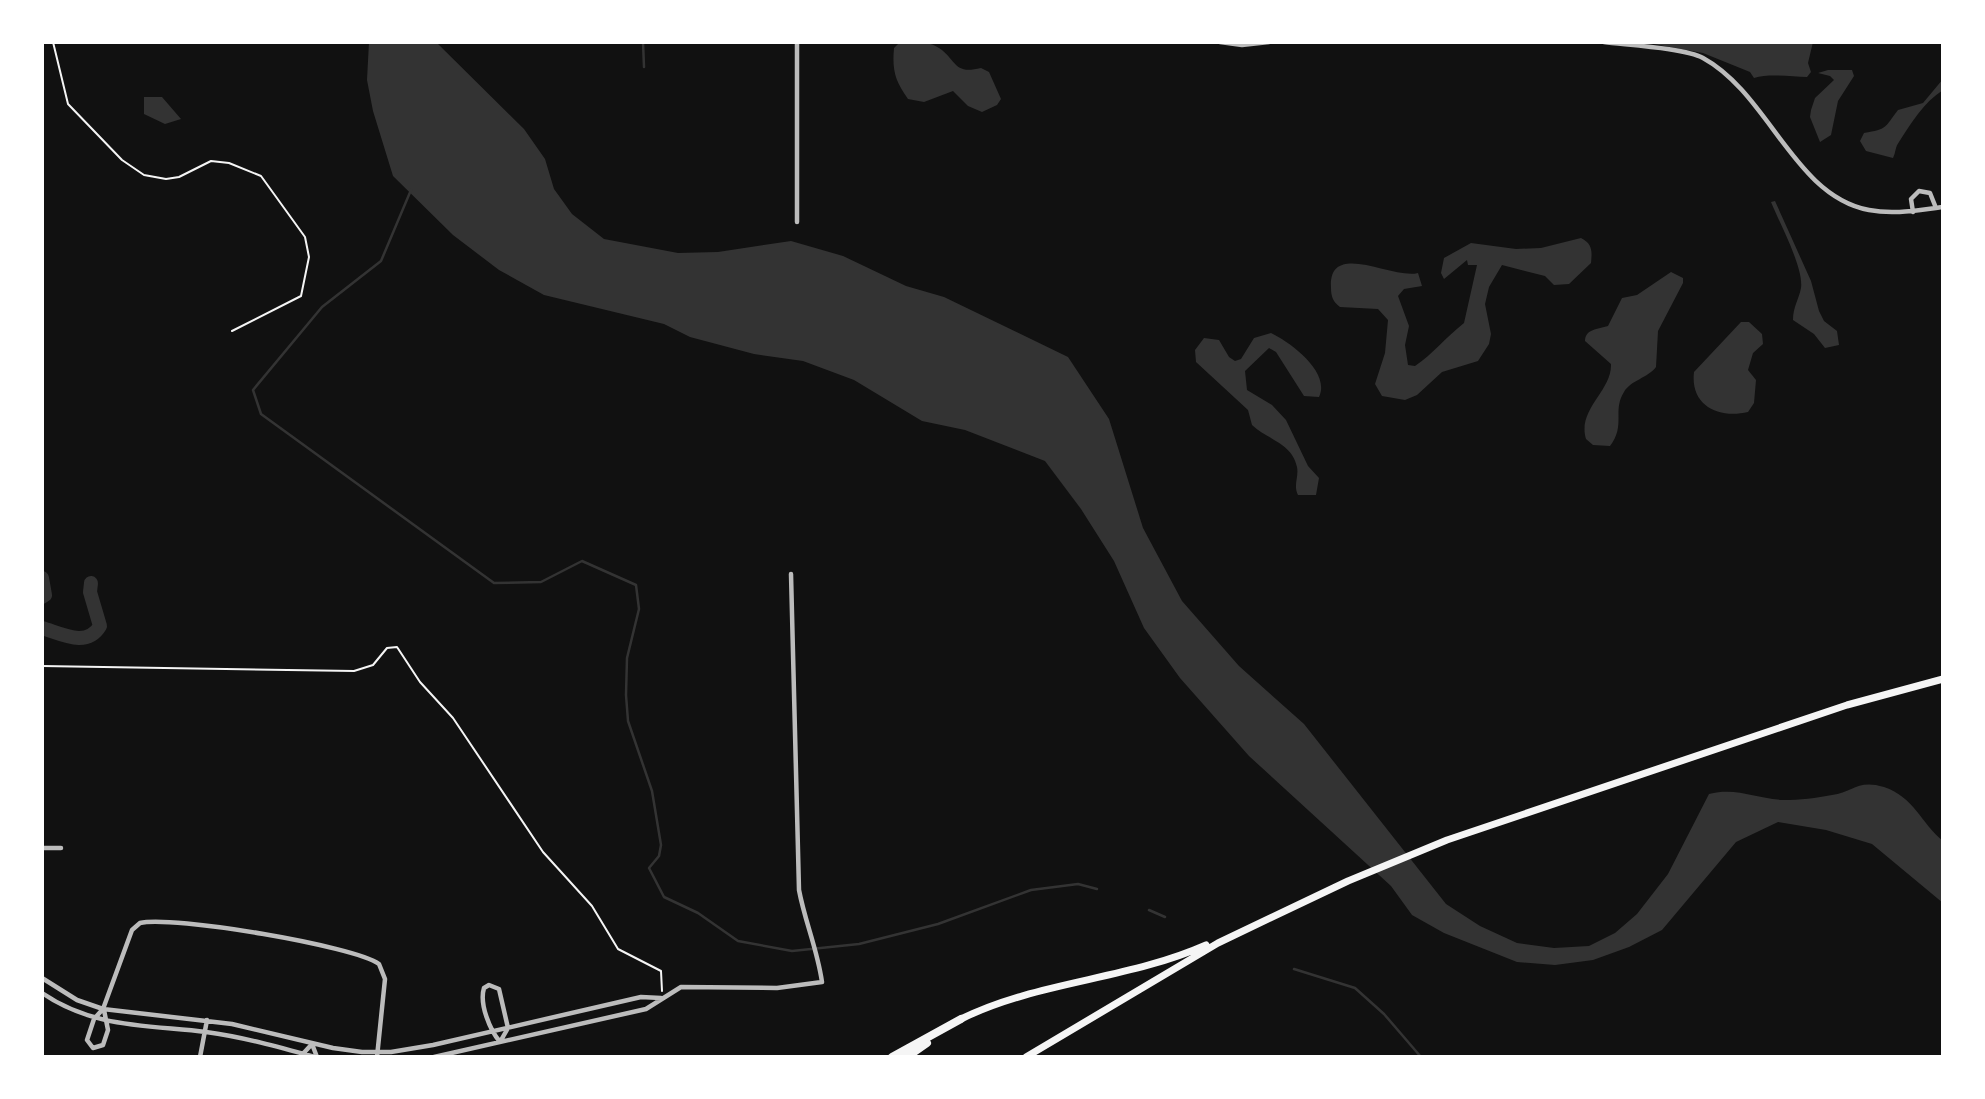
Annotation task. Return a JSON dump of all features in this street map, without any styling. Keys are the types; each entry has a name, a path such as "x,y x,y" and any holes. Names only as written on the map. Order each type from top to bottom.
{"highway":[{"path":"892,1057 961,1019"},
{"path":"907,1057 961,1019"}],"main road":[{"path":"1026,1057 1181,963 1348,881 1447,840 1847,705 1943,679"},
{"path":"961,1019 1017,996 1166,961 1274,916"}],"street":[{"path":"797,42 797,222"},
{"path":"1220,42 1242,45 1269,42"},
{"path":"1604,42 1701,56 1731,76 1762,111 1794,161 1847,203 1868,210 1913,212 1943,207"},
{"path":"1913,212 1912,199 1919,191 1930,193 1936,208"},
{"path":"434,1057 646,1009 681,987 777,988 822,982 816,943 804,915 799,890 791,574"},
{"path":"42,848 61,848"},
{"path":"103,1009 108,1023 103,1045 93,1048 88,1037 94,1019 103,1009 132,930 140,923 194,924 243,930 379,964 385,979 377,1055"},
{"path":"42,978 77,1000 103,1009 139,1016 207,1020 312,1044 377,1055 641,997 662,998"},
{"path":"489,985 499,989 508,1028 500,1042 491,1031 482,993 489,985"},
{"path":"42,993 94,1019 108,1023 205,1032 316,1057 312,1044"},
{"path":"200,1057 207,1020"},
{"path":"301,1055 312,1044"}],"path":[{"path":"52,42 68,104 122,160 154,178 179,177 211,161 255,173 305,237 309,257 301,296 232,331"},
{"path":"42,666 354,671 373,665 387,648 397,647 420,682 453,718 543,852 592,906 618,949 661,971 662,998"}],"shaded area":[{"path":"369,42 436,42 524,129 545,159 554,189 572,214 604,239 678,253 718,252 791,241 843,256 906,286 944,297 1068,357 1109,419 1143,528 1182,601 1239,666 1304,724 1446,904 1480,926 1517,943 1554,948 1589,946 1615,933 1637,914 1668,874 1709,794 1729,792 1796,800 1832,795 1868,784 1884,787 1903,797 1943,841 1943,903 1872,844 1826,830 1778,822 1736,842 1662,930 1629,947 1593,960 1555,965 1517,962 1444,933 1412,915 1391,886 1249,756 1180,678 1144,628 1114,561 1081,509 1045,461 965,430 922,421 854,380 803,361 754,354 690,337 664,324 544,295 499,270 453,235 393,176 373,111 367,80"},
{"path":"900,42 930,44 939,48 960,68 981,68 989,72 1001,99 997,105 982,112 968,106 953,91 924,102 908,99 897,81 894,69 894,48"},
{"path":"1643,42 1813,42 1808,63 1811,72 1807,77 1774,75 1754,78 1750,72 1703,53"},
{"path":"1828,70 1852,70 1854,76 1838,101 1831,135 1820,142 1810,117 1815,98 1834,80 1818,73"},
{"path":"1943,79 1943,90 1913,120 1893,158 1866,151 1860,141 1864,133 1885,127 1898,110 1923,103"},
{"path":"144,97 162,97 181,119 165,124 144,114"},
{"path":"1775,201 1811,281 1819,311 1824,321 1837,331 1839,345 1825,348 1814,334 1793,320 1801,279 1795,257 1771,202"},
{"path":"1581,238 1590,246 1591,263 1569,284 1554,285 1545,276 1502,265 1489,287 1485,304 1491,334 1489,344 1478,361 1442,372 1417,395 1405,400 1382,396 1375,384 1385,353 1388,320 1378,309 1340,307 1332,296 1333,274 1340,266 1364,265 1407,274 1418,273 1422,286 1404,289 1398,296 1409,326 1405,345 1408,365 1415,366 1464,323 1477,265 1468,265 1467,260 1444,279 1441,273 1444,258 1471,243 1516,249 1541,248"},
{"path":"1671,272 1683,278 1683,283 1658,331 1656,367 1624,392 1619,406 1617,431 1610,446 1593,445 1586,439 1586,418 1606,383 1611,364 1585,341 1587,334 1608,326 1622,298 1637,295"},
{"path":"1741,322 1749,322 1762,334 1763,344 1753,353 1748,370 1756,380 1754,403 1748,412 1726,413 1708,407 1701,401 1694,383 1694,372"},
{"path":"1271,333 1298,351 1314,368 1321,387 1319,397 1304,396 1276,352 1269,348 1245,371 1247,390 1272,405 1286,420 1308,466 1319,478 1316,495 1298,495 1297,467 1290,452 1252,425 1248,410 1196,362 1195,350 1204,338 1219,340 1229,357 1235,361 1241,359 1254,338"}],"waterway":[{"path":"643,42 644,67"},
{"path":"411,190 381,261 322,307 253,390 261,414 494,583 541,582 582,561 636,585 639,609 627,658 628,721 652,791 661,845 659,856 649,868 664,897 698,913 738,941 792,951 859,944 938,924 1031,890 1078,884 1097,889"},
{"path":"42,578 45,595 42,597"},
{"path":"42,628 74,638 95,633 100,626 90,592 91,583"},
{"path":"1149,910 1165,917"},
{"path":"1294,969 1355,988 1384,1014 1421,1057"}]}
